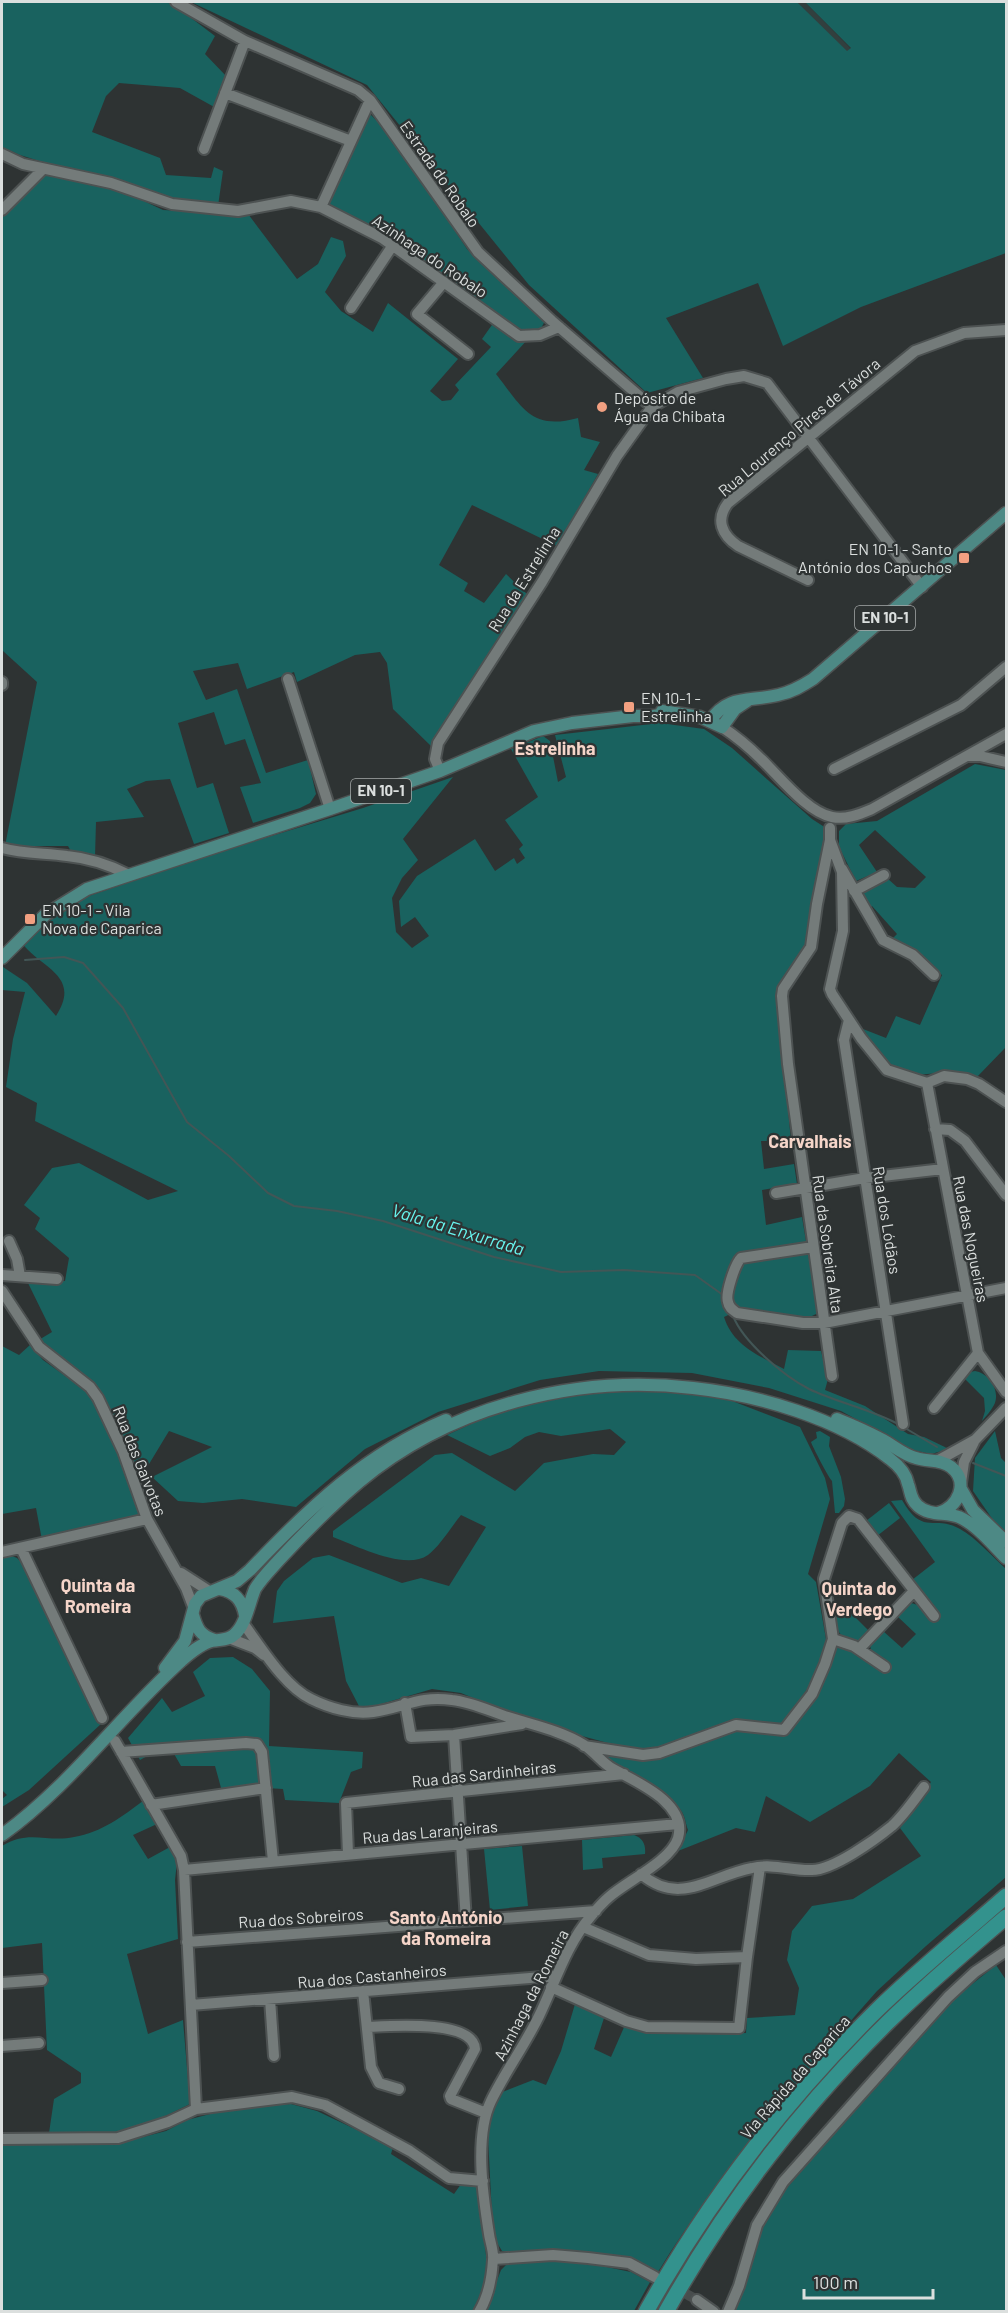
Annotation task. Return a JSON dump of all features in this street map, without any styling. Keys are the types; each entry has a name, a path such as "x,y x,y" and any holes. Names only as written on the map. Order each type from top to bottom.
{"highway":[{"name":"Via Rápida da Caparica","path":"646,2312 711,2208 767,2133 808,2084 884,2004 1006,1896"},
{"name":"Via Rápida da Caparica","path":"666,2312 723,2219 819,2095 887,2024 1006,1917"}],"main road":[{"name":"EN 10-1","path":"710,721 722,706 730,702 794,691 813,680 1006,513"},
{"name":"EN 10-1","path":"2,958 34,925 57,906 87,889 440,771 534,731 572,723 670,713 691,714 722,727 735,709 751,700"},
{"path":"2,1828 67,1771 154,1680 185,1641 201,1596 237,1581 322,1498 368,1461 421,1431 511,1398 560,1385 621,1379 666,1379 726,1386 760,1394 827,1416 911,1456 945,1463 954,1470 973,1510 1006,1542"},
{"path":"2,1835 66,1779 182,1660 194,1650 214,1640 229,1638 237,1633 257,1586 276,1563 360,1482 388,1461 441,1430 496,1407 540,1395 583,1387 630,1384 671,1385 744,1396 778,1406 849,1433 894,1462 909,1485 910,1495 922,1510 955,1516 966,1521 1006,1558"},
{"path":"909,1485 917,1469 935,1461"},
{"path":"936,1513 953,1505 958,1498 961,1486"},
{"path":"214,1590 228,1590 239,1598 244,1619"},
{"path":"194,1612 197,1629 204,1636 214,1640"}],"street":[{"name":"Estrada do Robalo","path":"176,2 245,41 358,90 370,100 477,252 652,407"},
{"path":"204,149 245,41"},
{"path":"225,93 351,141"},
{"path":"321,207 370,100"},
{"name":"Azinhaga do Robalo","path":"2,154 23,164 111,183 171,204 238,211 291,201 321,207 393,245 519,336 540,335 559,327"},
{"path":"2,210 43,169"},
{"path":"351,308 393,245"},
{"path":"444,282 417,314 468,354"},
{"name":"Rua Lourenço Pires de Távora","path":"808,580 729,540 721,525 721,517 728,503 915,351 964,333 1006,330"},
{"path":"652,407 678,392 702,384 744,376 767,383 922,587"},
{"name":"Rua da Estrelinha","path":"440,771 435,759 438,743 542,582 617,456 652,407"},
{"path":"834,769 961,705 1006,667"},
{"path":"288,679 330,809"},
{"path":"722,727 747,746 802,800 827,816 842,818"},
{"path":"830,828 842,818 872,809 966,757 993,747 1006,735"},
{"path":"987,758 985,749 993,747"},
{"path":"993,747 1005,762"},
{"path":"966,757 973,755 1005,762"},
{"path":"827,816 830,840 841,866 883,940 913,955 934,975"},
{"name":"Rua da Sobreira Alta","path":"830,840 811,947 783,989 782,996 804,1188 832,1376"},
{"path":"2,848 16,852 69,856 113,866 129,874"},
{"path":"841,866 843,931 830,992 849,1020 883,1066 896,1074 927,1083 945,1076 967,1079 1006,1102"},
{"path":"854,891 884,875"},
{"name":"Rua dos Lódãos","path":"849,1020 844,1040 903,1424"},
{"name":"Rua das Nogueiras","path":"927,1083 978,1353 1006,1392"},
{"path":"935,1129 950,1130 965,1142 1006,1195"},
{"path":"777,1192 943,1169"},
{"path":"9,1241 17,1259 20,1276"},
{"path":"813,1247 744,1257 736,1265 727,1300 730,1307 737,1313 803,1323 824,1323 1006,1288"},
{"path":"2,1275 57,1279"},
{"name":"Rua das Gaivotas","path":"2,1291 39,1347 90,1387 98,1398 123,1451 147,1519 186,1588 194,1612"},
{"path":"934,1408 978,1353"},
{"path":"935,1461 975,1440 1006,1408"},
{"path":"961,1486 963,1466 975,1440"},
{"path":"244,1619 292,1685 304,1695 342,1710 376,1712 431,1698 452,1700 526,1723 584,1745 643,1755 677,1749 736,1725 784,1730 817,1685 832,1640 824,1579 842,1523 849,1516 858,1520 934,1616"},
{"path":"2,1552 147,1519"},
{"path":"21,1548 102,1718"},
{"path":"175,1567 194,1583 214,1590"},
{"path":"859,1649 914,1591"},
{"path":"229,1638 255,1648 277,1667"},
{"path":"832,1640 859,1649 885,1667"},
{"path":"405,1703 411,1737 454,1734 526,1723"},
{"path":"454,1734 466,1921"},
{"path":"115,1741 181,1856 184,1870 196,2109"},
{"path":"121,1752 254,1743 260,1747 273,1862"},
{"path":"584,1745 603,1763 645,1785 664,1801 678,1824"},
{"name":"Rua das Sardinheiras","path":"348,1854 346,1803 625,1774"},
{"path":"641,1874 660,1887 685,1890 760,1867 822,1869 849,1855 891,1826 924,1787"},
{"path":"151,1804 266,1788"},
{"name":"Rua das Laranjeiras","path":"184,1870 678,1824"},
{"name":"Azinhaga da Romeira","path":"480,2312 486,2299 494,2259 483,2181 482,2147 486,2113 539,2016 555,1976 583,1927 610,1896 672,1850 679,1834 678,1824"},
{"path":"551,1988 646,2028 739,2028 760,1867"},
{"name":"Rua dos Sobreiros","path":"188,1942 596,1911"},
{"path":"583,1927 649,1955 696,1959 747,1957"},
{"path":"728,2312 739,2286 757,2225 783,2182 948,1997 975,1972 1006,1951"},
{"name":"Rua dos Castanheiros","path":"191,2005 555,1976"},
{"path":"2,1983 42,1980"},
{"path":"363,1991 371,2067 375,2078 381,2085 399,2089"},
{"path":"270,1999 274,2056"},
{"path":"367,2027 433,2026 447,2028 471,2038 475,2043 475,2049 450,2096 455,2103 486,2113"},
{"path":"2,2046 39,2043"},
{"path":"2,2139 118,2138 168,2122 196,2109 292,2097 325,2105 410,2151 449,2178 483,2181"},
{"path":"494,2259 553,2255 588,2258 629,2263 655,2277"},
{"path":"697,2300 714,2312"}],"shaded area":[{"path":"2,2 170,2 215,36 205,54 227,77 216,108 180,88 119,83 106,96 92,132 160,158 166,175 211,178 214,167 223,171 218,206 173,201 112,177 68,170 2,147"},
{"path":"191,2 797,2 847,51 851,48 805,2 1006,2 1006,253 861,307 783,346 758,283 666,318 703,378 647,393 529,285 367,85"},
{"path":"797,2 805,2 851,49 847,52"},
{"path":"367,111 393,137 467,249 545,321 540,330 522,330 361,220 326,205"},
{"path":"46,173 114,187 163,210 248,214 297,279 318,264 331,237 343,241 346,256 325,292 341,311 373,332 388,303 458,359 430,391 442,401 451,400 459,390 455,385 491,347 482,339 494,322 528,339 496,374 521,406 538,418 549,421 578,418 581,437 600,442 584,470 598,474 557,546 472,505 439,565 468,583 464,591 484,603 506,574 528,595 496,641 431,746 393,709 387,663 380,652 355,655 297,682 294,672 247,689 238,663 193,671 206,700 237,689 266,773 308,760 316,794 310,803 253,823 240,787 261,783 245,739 225,745 214,712 178,723 197,788 213,783 229,833 194,844 170,779 146,781 127,789 144,817 96,822 95,857 72,853 68,846 5,846 37,682 3,651 2,646 2,213"},
{"path":"660,723 704,729 732,748 812,819 826,828 808,947 778,1005 791,1141 761,1141 764,1169 794,1164 797,1184 762,1190 766,1225 802,1217 818,1313 806,1319 743,1308 724,1317 728,1327 741,1343 784,1369 788,1350 821,1351 828,1379 825,1390 865,1406 908,1434 924,1437 949,1449 931,1454 913,1450 841,1411 769,1388 692,1373 599,1371 540,1380 438,1412 365,1449 296,1507 242,1499 203,1503 178,1501 152,1477 212,1447 169,1431 143,1474 136,1479 108,1408 37,1341 52,1332 28,1283 65,1281 69,1258 35,1229 40,1218 24,1205 52,1168 79,1163 148,1200 178,1191 35,1121 37,1103 6,1087 13,1039 25,992 2,990 3,967 27,983 56,1016 63,1002 62,982 21,942 51,916 80,899 453,777 403,839 418,860 402,878 392,898 396,932 412,948 429,936 415,917 401,927 399,901 417,876 475,839 495,871 514,858 517,864 525,858 519,849 523,845 505,820 538,797 511,749 543,736 550,741 558,782 566,777 555,735"},
{"path":"975,764 1006,770 1006,1047 977,1077 950,1072 916,1075 898,1070 882,1057 863,1029 886,1038 896,1016 920,1025 942,975 913,951 891,940 897,934 872,906 868,908 857,892 887,878 897,887 915,888 926,877 875,830 859,845 877,872 856,881 839,847 839,831 846,824 877,821"},
{"path":"30,1345 43,1360 92,1395 106,1421 141,1516 42,1540 36,1508 2,1514 2,1346 19,1355"},
{"path":"975,1371 989,1379 996,1394 994,1405 982,1421 985,1411 984,1398 965,1379 970,1372"},
{"path":"665,1388 727,1399 800,1427 825,1478 830,1499 808,1574 816,1582 826,1639 816,1676 784,1723 771,1726 739,1721 717,1725 659,1749 638,1751 525,1719 461,1693 432,1689 361,1710 346,1681 334,1616 273,1623 277,1591 284,1581 313,1558 329,1555 402,1583 421,1578 449,1586 486,1527 461,1515 441,1542 428,1555 418,1559 394,1559 333,1537 333,1531 435,1455 452,1453 515,1491 544,1463 593,1454 614,1455 626,1442 610,1429 561,1436 539,1432 490,1456 447,1435 495,1413 570,1395"},
{"path":"820,1431 830,1437 829,1446 841,1477 845,1499 844,1506 839,1513 835,1513 832,1481 811,1442 817,1438 816,1432"},
{"path":"995,1431 1001,1458 1006,1463 1006,1532 993,1520 973,1491 975,1458"},
{"path":"902,1500 916,1518 960,1529 978,1542 1006,1569 1006,1877 877,1991 727,2172 658,2272 633,2258 588,2252 518,2254 502,2251 493,2236 488,2137 491,2112 500,2093 533,2080 546,2085 561,2051 575,2004 604,2018 594,2049 611,2057 625,2025 648,2034 746,2033 747,2018 795,2015 799,1988 787,1960 792,1931 812,1906 853,1899 921,1856 900,1828 931,1782 899,1753 870,1786 810,1822 766,1796 755,1832 736,1828 678,1851 688,1830 683,1814 675,1803 656,1787 603,1757 606,1752 630,1758 658,1758 732,1730 771,1735 793,1729 838,1647 852,1649 882,1669 888,1663 871,1651 870,1644 883,1631 902,1648 916,1634 897,1616 911,1603 918,1605 930,1620 937,1613 912,1580 935,1562 891,1501"},
{"path":"889,1503 900,1518 877,1536 866,1521"},
{"path":"7,1554 17,1558 26,1567 83,1691 101,1724 29,1790 2,1807 2,1799 7,1795 2,1790 2,1555"},
{"path":"849,1611 870,1632 858,1642 843,1636 836,1625 833,1614"},
{"path":"233,1657 252,1669 270,1691 269,1746 363,1752 362,1768 351,1772 339,1803 285,1800 283,1789 266,1788 223,1795 215,1766 181,1766 173,1752 160,1749 140,1760 128,1738 162,1698 172,1712 205,1696 193,1672 210,1658"},
{"path":"144,1800 157,1824 133,1835 148,1859 170,1847 177,1862 175,1880 178,1939 127,1954 148,2034 183,2020 190,2104 149,2124 116,2133 49,2133 54,2099 81,2083 81,2073 47,2050 42,1943 2,1948 2,1846 21,1838 65,1838 94,1832"},
{"path":"634,1835 643,1842 645,1854 602,1858 603,1868 583,1870 582,1840"},
{"path":"522,1846 528,1906 490,1910 484,1849"},
{"path":"996,1965 1006,1980 1006,2311 734,2312 772,2205 946,2005"},
{"path":"291,2104 317,2111 393,2147 391,2154 454,2194 461,2184 479,2186 488,2275 473,2311 2,2312 2,2142 124,2142 166,2131 187,2120 237,2107"},
{"path":"568,2259 631,2272 650,2282 634,2311 485,2312 501,2270 509,2262"}],"waterway":[{"name":"Vala da Enxurrada","path":"25,960 64,957 83,963 123,1008 187,1122 229,1156 268,1193 294,1206 337,1211 383,1221 494,1257 561,1272 624,1270 695,1275 723,1295"},
{"name":"Vala da Enxurrada","path":"733,1316 755,1348 799,1383 820,1394 900,1425"},
{"name":"Vala da Enxurrada","path":"905,1428 937,1447"},
{"name":"Vala da Enxurrada","path":"973,1463 1006,1476"}],"tunnel":[{"path":"658,2278 697,2300"}],"place":[{"name":"Depósito de Água da Chibata","path":"602,407"},
{"name":"EN 10-1 - Santo António dos Capuchos","path":"964,558"},
{"name":"EN 10-1 - Estrelinha","path":"629,707"},
{"name":"EN 10-1 - Vila Nova de Caparica","path":"30,919"}],"district":[{"name":"Estrelinha","path":"555,749"},
{"name":"Carvalhais","path":"810,1142"},
{"name":"Quinta da Romeira","path":"98,1596"},
{"name":"Quinta do Verdego","path":"859,1599"},
{"name":"Santo António da Romeira","path":"446,1928"}]}
